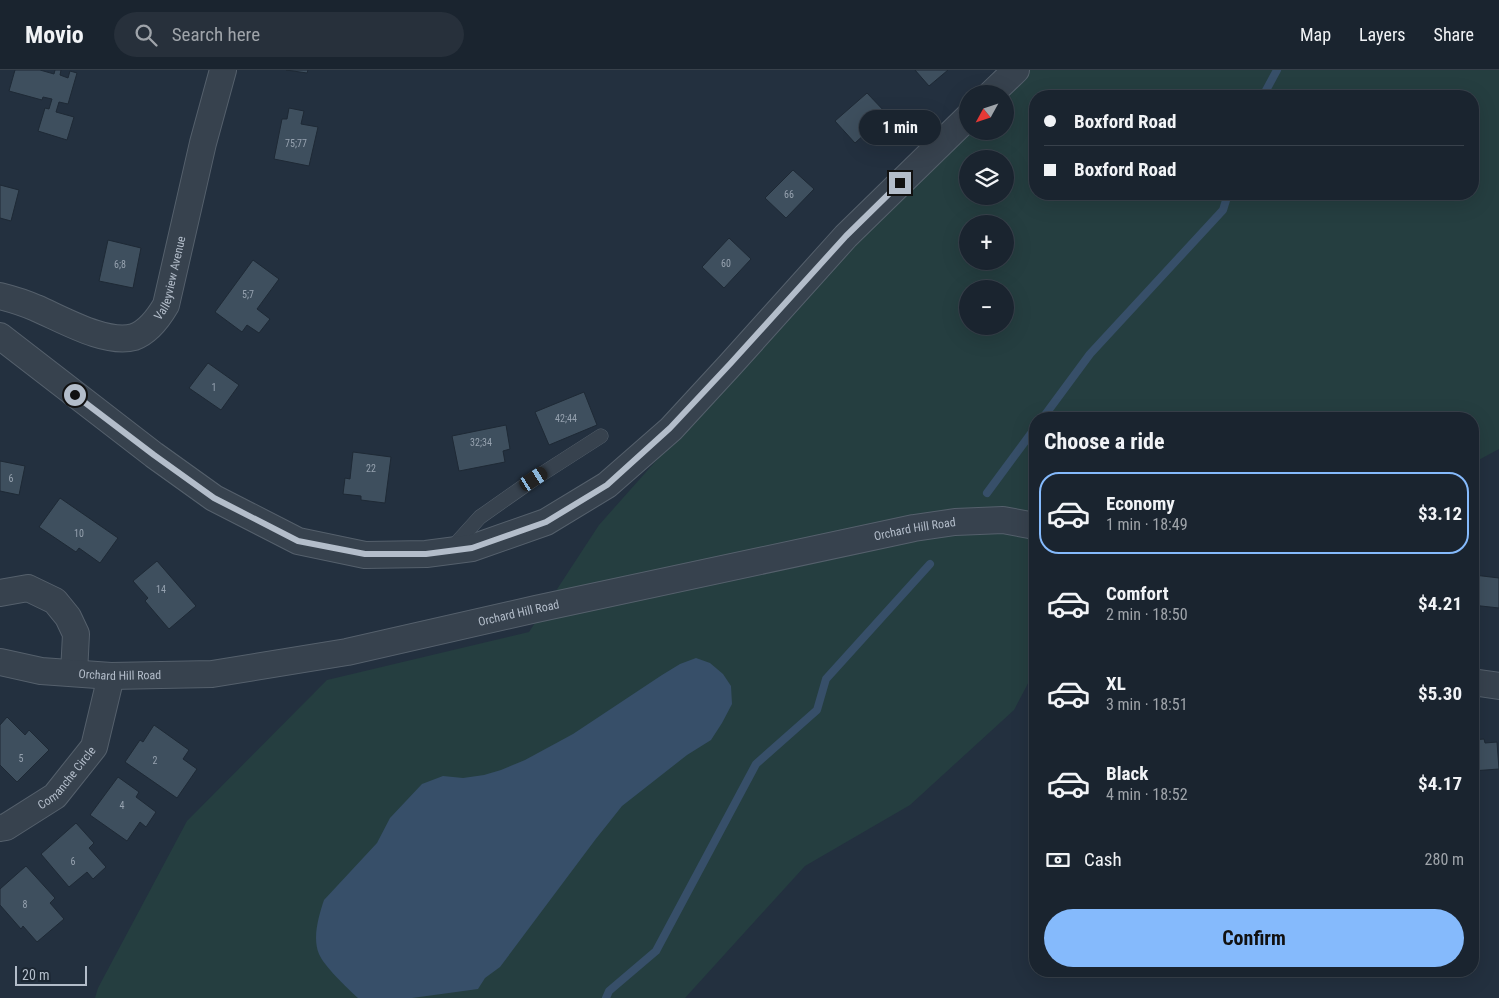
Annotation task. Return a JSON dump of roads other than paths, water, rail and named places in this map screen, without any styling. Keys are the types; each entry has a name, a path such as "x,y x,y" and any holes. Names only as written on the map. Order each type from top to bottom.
{"street":[{"name":"Valleyview Avenue","path":"0,296 114,338 134,337 158,318 166,305 203,143 223,70"},
{"path":"1001,85 1016,70"},
{"path":"0,336 154,455 214,498 298,541 365,554 426,554 472,548 546,522 607,485 670,428 846,236 959,126"},
{"name":"Orchard Hill Road","path":"0,662 42,671 111,676 212,674 347,652 536,609 914,528 955,522 1003,520 1029,525"},
{"path":"0,593 28,588 55,601 68,617 76,634 74,673"},
{"name":"Comanche Circle","path":"0,828 6,827 55,796 94,746 111,676"},
{"path":"1479,683 1499,686"}],"lane":[{"path":"449,551 480,517 534,479 601,436"}],"water":[{"path":"696,658 710,663 723,674 731,686 732,704 711,740 687,755 622,806 500,967 485,978 478,989 412,998 358,998 331,971 319,954 316,941 318,919 324,900 377,843 390,818 422,784 443,776 463,778 484,775 525,760 573,734 680,664"}],"waterway":[{"path":"1266,90 1277,70"},
{"path":"1047,412 1090,354 1223,210 1226,200"},
{"path":"987,493 1029,436"},
{"path":"606,998 609,991 656,951 756,764 817,710 826,679 930,564"}]}
